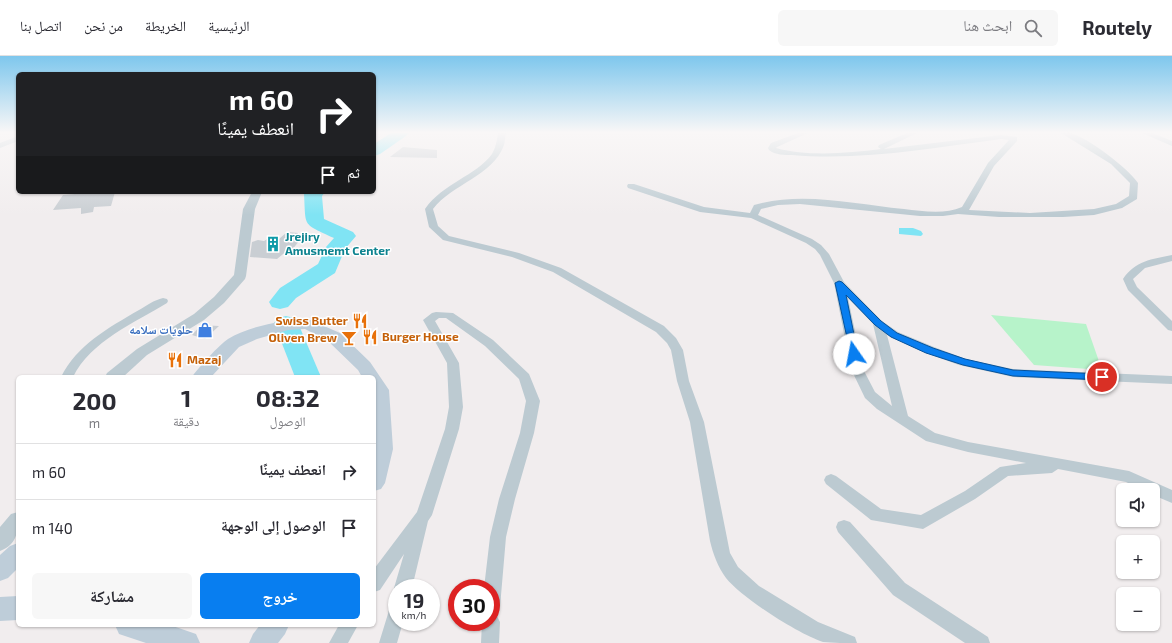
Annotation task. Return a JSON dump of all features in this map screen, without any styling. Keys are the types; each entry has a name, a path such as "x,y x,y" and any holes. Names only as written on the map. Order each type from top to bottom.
{"main road":[{"path":"203,375 233,343 251,335 287,325 308,324 334,337 364,366 370,375"},
{"path":"376,385 380,390 383,449 376,475"},
{"path":"0,570 16,555"},
{"path":"0,609 16,608"},
{"path":"135,627 187,643"},
{"path":"262,643 274,627"}],"street":[{"path":"489,160 439,196 433,202 429,209 434,227 446,238 515,255 557,270 660,329 672,341 677,350 683,381 697,422 722,555 732,572 753,592 812,630 848,643"},
{"path":"960,212 965,209 995,160"},
{"path":"753,216 757,207 768,203 791,200 945,214 960,212 988,214 1081,214 1100,212 1127,203 1134,195 1134,182 1124,171 1109,160"},
{"path":"631,186 703,210 753,216 809,241 818,248 824,254 839,283 857,369 870,395 882,406 931,437 968,447 1129,477 1172,497"},
{"path":"115,375 142,352 199,317 219,300 235,283 240,276 249,210 256,194"},
{"path":"1172,258 1141,266 1132,273 1128,280 1132,288 1172,327"},
{"path":"839,283 878,323 894,335 963,362 1013,373 1172,380"},
{"path":"68,375 78,358 95,342 163,301"},
{"path":"406,579 424,514 452,429 456,407 453,363 429,320 436,315 449,315 489,343 525,377 533,401 527,433 507,499 498,537 494,579"},
{"path":"878,323 902,419"},
{"path":"831,480 877,515 923,522 970,495 1005,471 1069,465"},
{"path":"376,581 424,514"},
{"path":"0,542 16,522"},
{"path":"844,527 899,589 981,643"},
{"path":"338,643 348,627"},
{"path":"388,643 391,631"},
{"path":"490,643 491,631"}],"green space":[{"path":"991,315 1086,324 1102,370 1034,365"}],"water":[{"path":"899,228 913,228 921,231 923,234 921,236 899,234"}],"building":[{"path":"114,194 111,206 94,207 93,212 81,214 81,208 53,210 63,195"},
{"name":"Jrejiry Amusmemt Center","path":"287,232 298,233 298,235 303,236 292,250 288,250 277,259 250,257 252,242 258,240 264,241 269,238 279,239"},
{"name":"حلويات سلامه","path":"201,325 219,326 205,339 192,335"}],"waterway":[{"path":"280,302 288,293 327,268 336,247 346,236 315,222 313,194"},
{"path":"286,323 307,375"}],"place":[{"name":"Jrejiry Amusmemt Center","path":"273,244"},
{"name":"Swiss Butter","path":"360,321"},
{"name":"حلويات سلامه","path":"205,330"},
{"name":"Burger House","path":"370,337"},
{"name":"Oliven Brew","path":"349,338"},
{"name":"Mazaj","path":"175,360"}],"route":[{"path":"854,354 839,283 878,323 894,335 963,362 1013,373 1102,377"}]}
